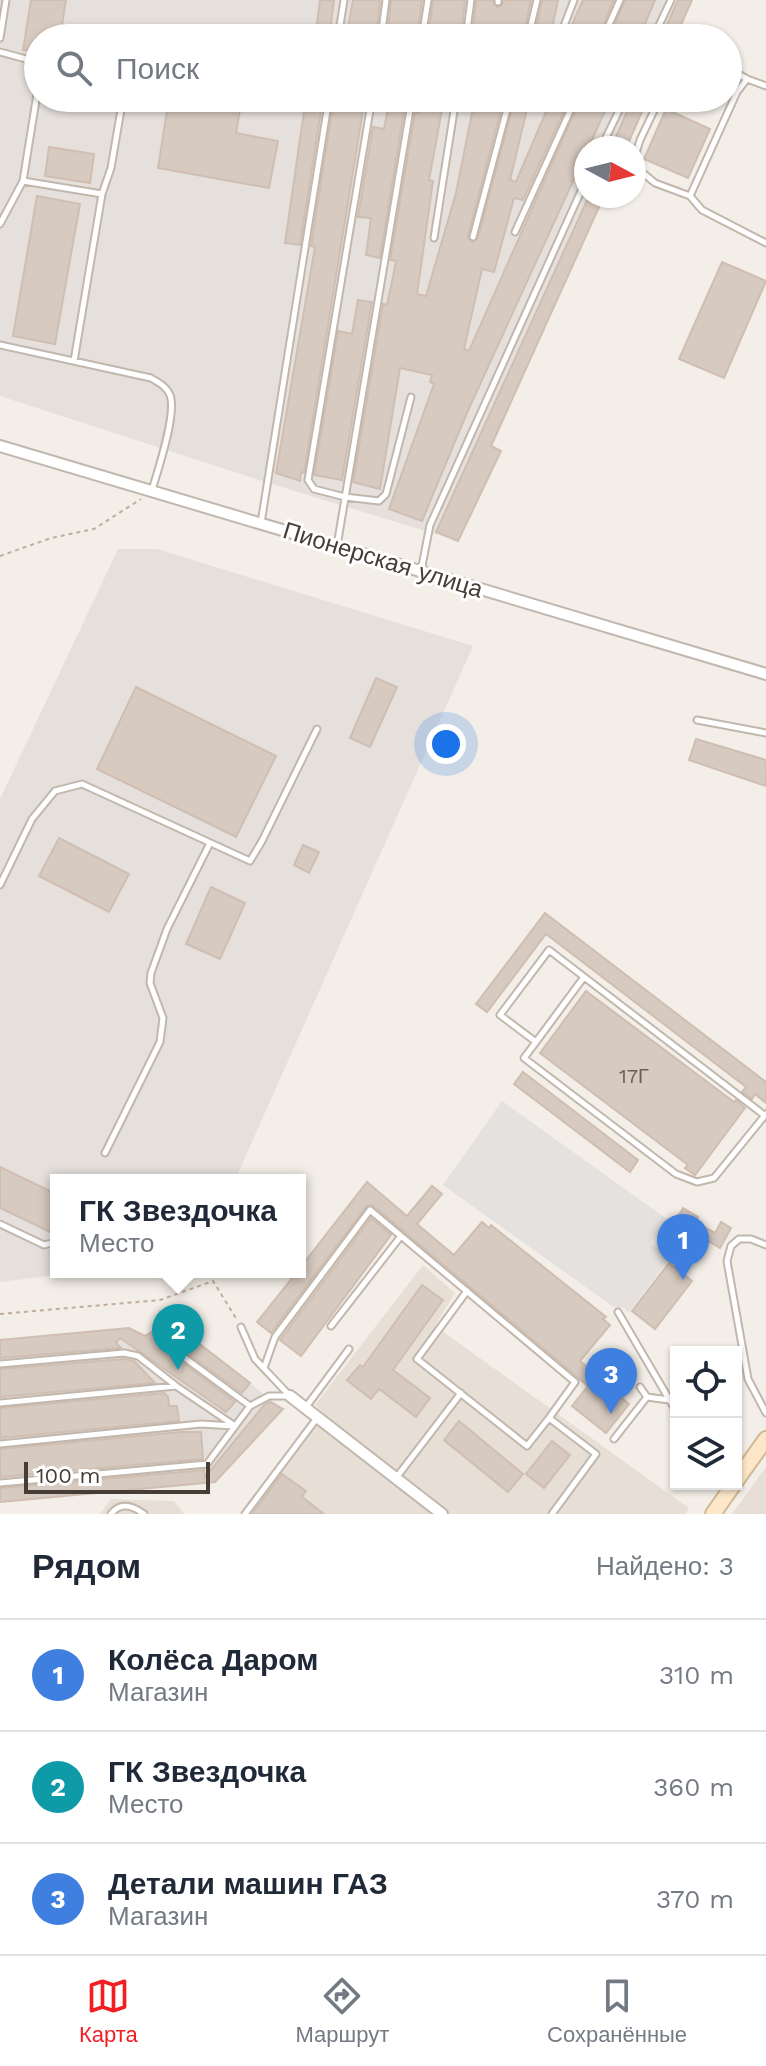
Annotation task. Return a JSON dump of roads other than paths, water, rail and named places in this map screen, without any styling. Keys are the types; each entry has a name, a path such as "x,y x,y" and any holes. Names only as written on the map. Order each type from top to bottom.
{"main road":[{"path":"742,1473 766,1439"},
{"path":"713,1514 730,1490"}],"street":[{"name":"Пионерская улица","path":"0,446 766,674"},
{"path":"290,1396 442,1514"}],"lane":[{"path":"0,38 6,0"},
{"path":"340,24 344,0"},
{"path":"383,24 386,0"},
{"path":"424,24 428,0"},
{"path":"468,24 471,0"},
{"path":"531,24 537,0"},
{"path":"565,24 574,0"},
{"path":"609,24 620,0"},
{"path":"660,24 671,0"},
{"path":"0,52 24,58"},
{"path":"742,76 766,86"},
{"path":"742,86 747,79"},
{"path":"0,224 23,181 34,112"},
{"path":"74,361 102,194 111,168 121,112"},
{"path":"261,523 327,112"},
{"path":"370,112 308,480 314,489 379,501 386,494 411,397"},
{"path":"337,546 410,112"},
{"path":"434,238 454,112"},
{"path":"473,237 506,112"},
{"path":"515,232 570,112"},
{"path":"607,136 618,112"},
{"path":"653,112 635,156 637,168 655,183 690,196 702,210 766,243"},
{"path":"690,196 726,112"},
{"path":"23,181 102,194"},
{"path":"421,571 430,525 574,207"},
{"path":"0,345 151,378 163,384 169,393 171,415 151,491"},
{"path":"697,720 766,733"},
{"path":"0,885 32,819 55,791 82,784 250,861 317,729"},
{"path":"105,1153 160,1042 163,1018 150,983 151,973 167,929 210,843"},
{"path":"536,1042 500,1015 549,950 765,1114 714,1178 697,1182 676,1174 524,1058 536,1042 584,977"},
{"path":"264,1368 275,1337 370,1210 467,1291 575,1382 527,1446 417,1359 467,1291"},
{"path":"0,1224 44,1245 50,1244"},
{"path":"331,1326 401,1236"},
{"path":"766,1245 751,1239 739,1239 731,1246 727,1261 748,1379 766,1413"},
{"path":"618,1312 670,1400"},
{"path":"241,1327 255,1359 290,1396"},
{"path":"170,1347 250,1406"},
{"path":"306,1408 349,1349"},
{"path":"0,1364 124,1353 138,1356 235,1426"},
{"path":"0,1403 176,1386"},
{"path":"640,1387 647,1397 670,1400"},
{"path":"396,1478 461,1393"},
{"path":"0,1483 207,1464 250,1406 269,1396 290,1396"},
{"path":"614,1439 647,1397"},
{"path":"245,1514 317,1417"},
{"path":"549,1418 596,1454 552,1514"},
{"path":"0,1444 201,1424 235,1426"},
{"path":"111,1514 125,1505 144,1514"}],"place":[{"name":"Колёса Даром","path":"683,1280"},
{"name":"ГК Звездочка","path":"178,1370"},
{"name":"Детали машин ГАЗ","path":"611,1414"}]}
